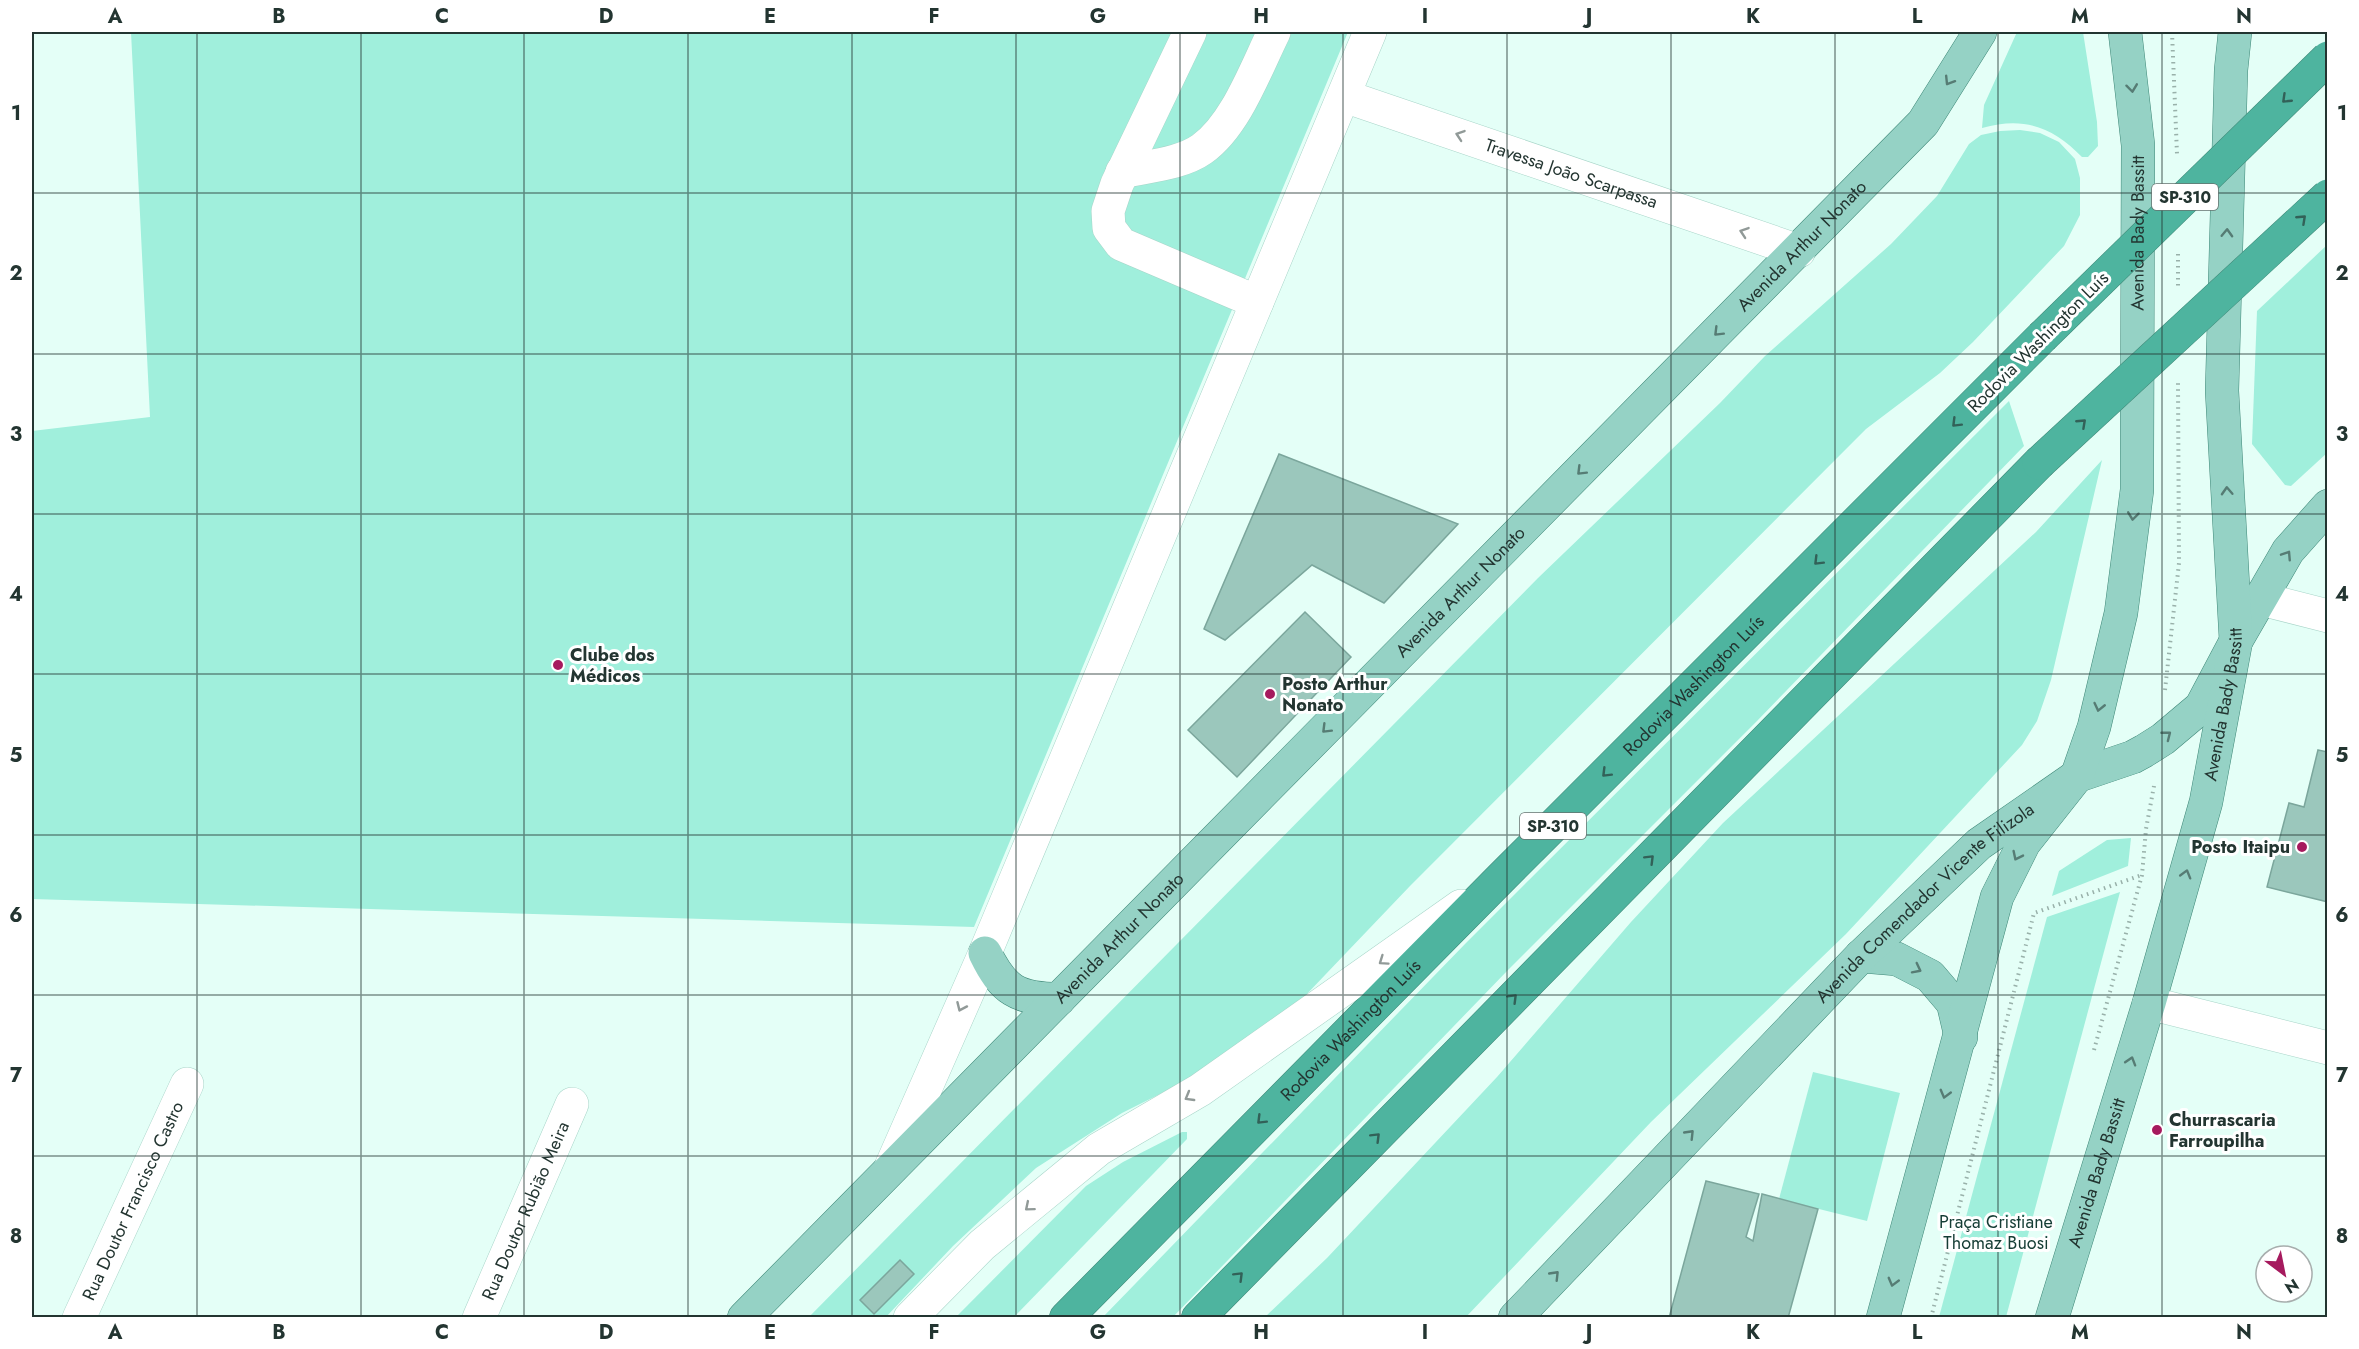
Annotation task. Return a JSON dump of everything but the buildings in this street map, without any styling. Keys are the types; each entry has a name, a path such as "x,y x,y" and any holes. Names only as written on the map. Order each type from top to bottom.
{"highway":[{"name":"Rodovia Washington Luís","path":"1066,1317 2042,337 2328,58"},
{"path":"1198,1317 2039,463 2328,196"}],"main road":[{"name":"Avenida Arthur Nonato","path":"744,1317 1923,123 1980,32"},
{"name":"Avenida Bady Bassitt","path":"1883,1317 1961,1037 1997,897 2024,843 2076,776 2094,727 2121,613 2137,490 2138,145 2125,32"},
{"name":"Avenida Bady Bassitt","path":"2052,1317 2149,1003 2206,802 2236,641 2222,391 2231,70 2235,32"},
{"name":"Avenida Comendador Vicente Filizola","path":"1515,1317 1861,956 1979,844 2076,776 2133,757 2163,739 2201,707 2288,551 2328,506"},
{"path":"985,953 995,975 1013,991 1035,999 1059,999"},
{"path":"1861,956 1897,959 1930,976 1953,1003 1961,1037"}],"street":[{"path":"1190,32 1122,172 1108,210 1109,228 1121,244 1257,302"},
{"path":"1122,172 1183,158 1202,149 1220,130 1238,105 1274,32"},
{"path":"889,1171 985,953 1370,32"},
{"name":"Travessa João Scarpassa","path":"1344,96 1799,250"},
{"path":"2261,599 2328,616"},
{"path":"910,1317 982,1245 1099,1149 1200,1090 1500,879"},
{"path":"2149,1003 2328,1048"},
{"name":"Rua Doutor Francisco Castro","path":"79,1317 187,1084"},
{"name":"Rua Doutor Rubião Meira","path":"479,1317 572,1104"}],"path":[{"path":"1931,1317 2034,913 2142,875"}],"green space":[{"name":"Clube dos Médicos","path":"131,32 1348,32 974,927 32,899 32,431 150,417"},
{"path":"2017,32 2083,32 2097,122 2098,146 2088,157 2082,157 2060,138 2037,127 2011,123 1982,128 1984,105"},
{"path":"2020,130 2040,133 2059,142 2075,159 2080,178 2080,215 2064,246 1973,342 1940,373 1866,429 1410,886 1304,997 1263,1033 1176,1086 1122,1113 1036,1168 953,1246 886,1317 808,1318 1538,578 1720,403 1765,356 1891,244 1937,196 1969,144 1981,135"},
{"path":"2327,245 2327,453 2291,486 2285,485 2252,444 2257,311"},
{"path":"2009,401 2024,446 1757,721 1508,970 1173,1317 1103,1317 1465,944"},
{"path":"2102,460 2051,680 2037,721 2022,745 1846,934 1651,1122 1466,1317 1265,1317 1327,1258 1497,1077 1631,922 1723,823 2036,532"},
{"path":"2131,838 2128,866 2052,896 2059,871 2107,840"},
{"name":"Praça Cristiane Thomaz Buosi","path":"2120,892 2006,1317 1939,1317 2047,917"},
{"path":"1813,1072 1900,1093 1867,1221 1779,1199"},
{"path":"1182,1132 1187,1132 1187,1139 1014,1317 956,1317 1086,1186 1123,1162"}],"place":[{"name":"Clube dos Médicos","path":"558,665"},
{"name":"Posto Arthur Nonato","path":"1270,694"},
{"name":"Posto Itaipu","path":"2302,847"},
{"name":"Churrascaria Farroupilha","path":"2157,1130"}]}
